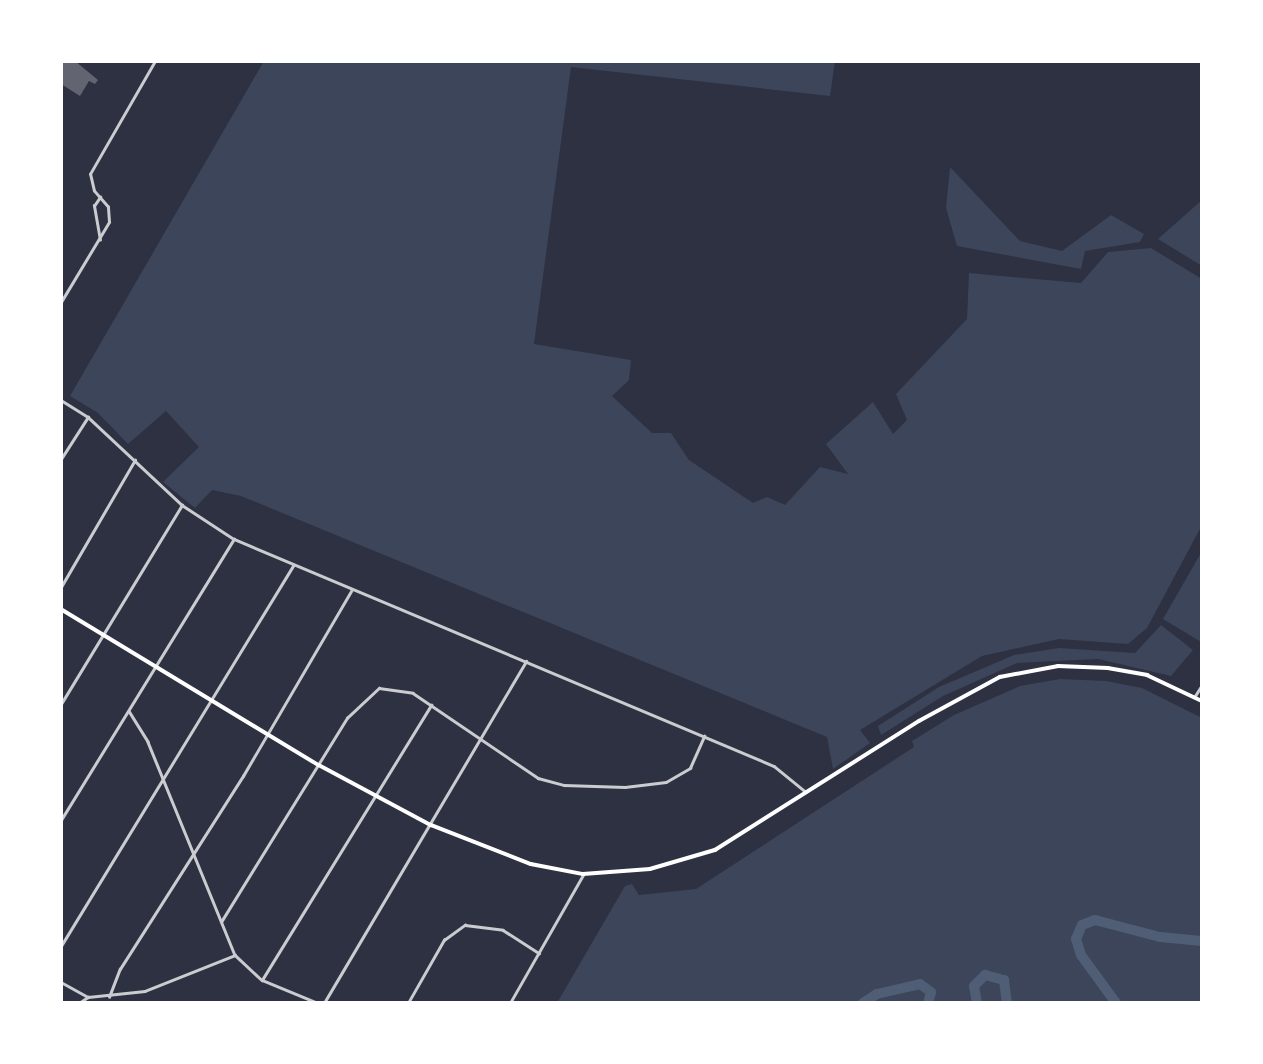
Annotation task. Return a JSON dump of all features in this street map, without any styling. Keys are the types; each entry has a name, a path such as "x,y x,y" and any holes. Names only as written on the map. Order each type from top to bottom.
{"main road":[{"path":"61,609 211,702 319,765 431,825 531,864 583,874 681,863 742,835 970,690 1029,669 1058,666 1128,670 1202,701"}],"street":[{"path":"61,302 100,240 110,216 90,174 155,61"},
{"path":"100,197 94,206 100,240"},
{"path":"61,285 68,289"},
{"path":"61,400 88,416 182,505 234,539 351,591 526,661 774,766 806,792"},
{"path":"61,459 88,416"},
{"path":"61,587 135,460"},
{"path":"61,704 182,505"},
{"path":"61,820 234,539"},
{"path":"61,946 164,782 293,566"},
{"path":"109,997 120,969 194,855 351,591"},
{"path":"324,1003 482,740 526,661"},
{"path":"1195,696 1202,685"},
{"path":"221,922 347,718 373,691 398,688 430,705 538,778 588,788 625,787 677,777 690,768 704,736"},
{"path":"262,980 430,705"},
{"path":"129,711 148,742 235,955 262,980 318,1003"},
{"path":"510,1003 583,874"},
{"path":"408,1003 444,940 465,925 503,930 540,953"},
{"path":"61,982 88,997 109,997 145,991 235,955"},
{"path":"79,1003 88,997"}],"shaded area":[{"path":"264,61 835,61 830,96 571,67 534,344 631,360 629,380 612,396 652,433 671,433 689,460 753,503 767,497 785,505 820,467 848,474 826,444 873,402 893,434 907,420 896,394 967,319 969,273 1081,283 1108,252 1151,248 1202,279 1202,525 1147,628 1128,644 1059,639 982,656 860,730 870,743 833,769 827,737 241,496 212,490 195,508 163,482 199,447 166,411 128,444 98,413 70,396"},
{"path":"950,167 1020,241 1062,251 1111,215 1144,234 1140,242 1085,251 1081,269 957,246 946,208"},
{"path":"1202,200 1202,266 1158,239"},
{"path":"1202,551 1202,640 1201,642 1163,619"},
{"path":"1161,625 1193,650 1171,676 1098,659 1017,663 943,696 881,735 878,726 939,687 1014,655 1059,648 1135,653"},
{"path":"1060,679 1106,681 1142,688 1202,718 1202,1003 557,1003 625,886 632,884 639,895 696,889 914,747 912,741 954,715 1020,686"}],"building":[{"path":"61,61 75,61 98,80 95,84 89,81 80,96 61,84"}],"waterway":[{"path":"1116,1003 1081,955 1076,939 1082,925 1095,920 1160,937 1202,941"},
{"path":"977,1003 974,986 985,975 1004,980 1007,1003"},
{"path":"863,1003 877,994 920,984 931,992 928,1003"}]}
